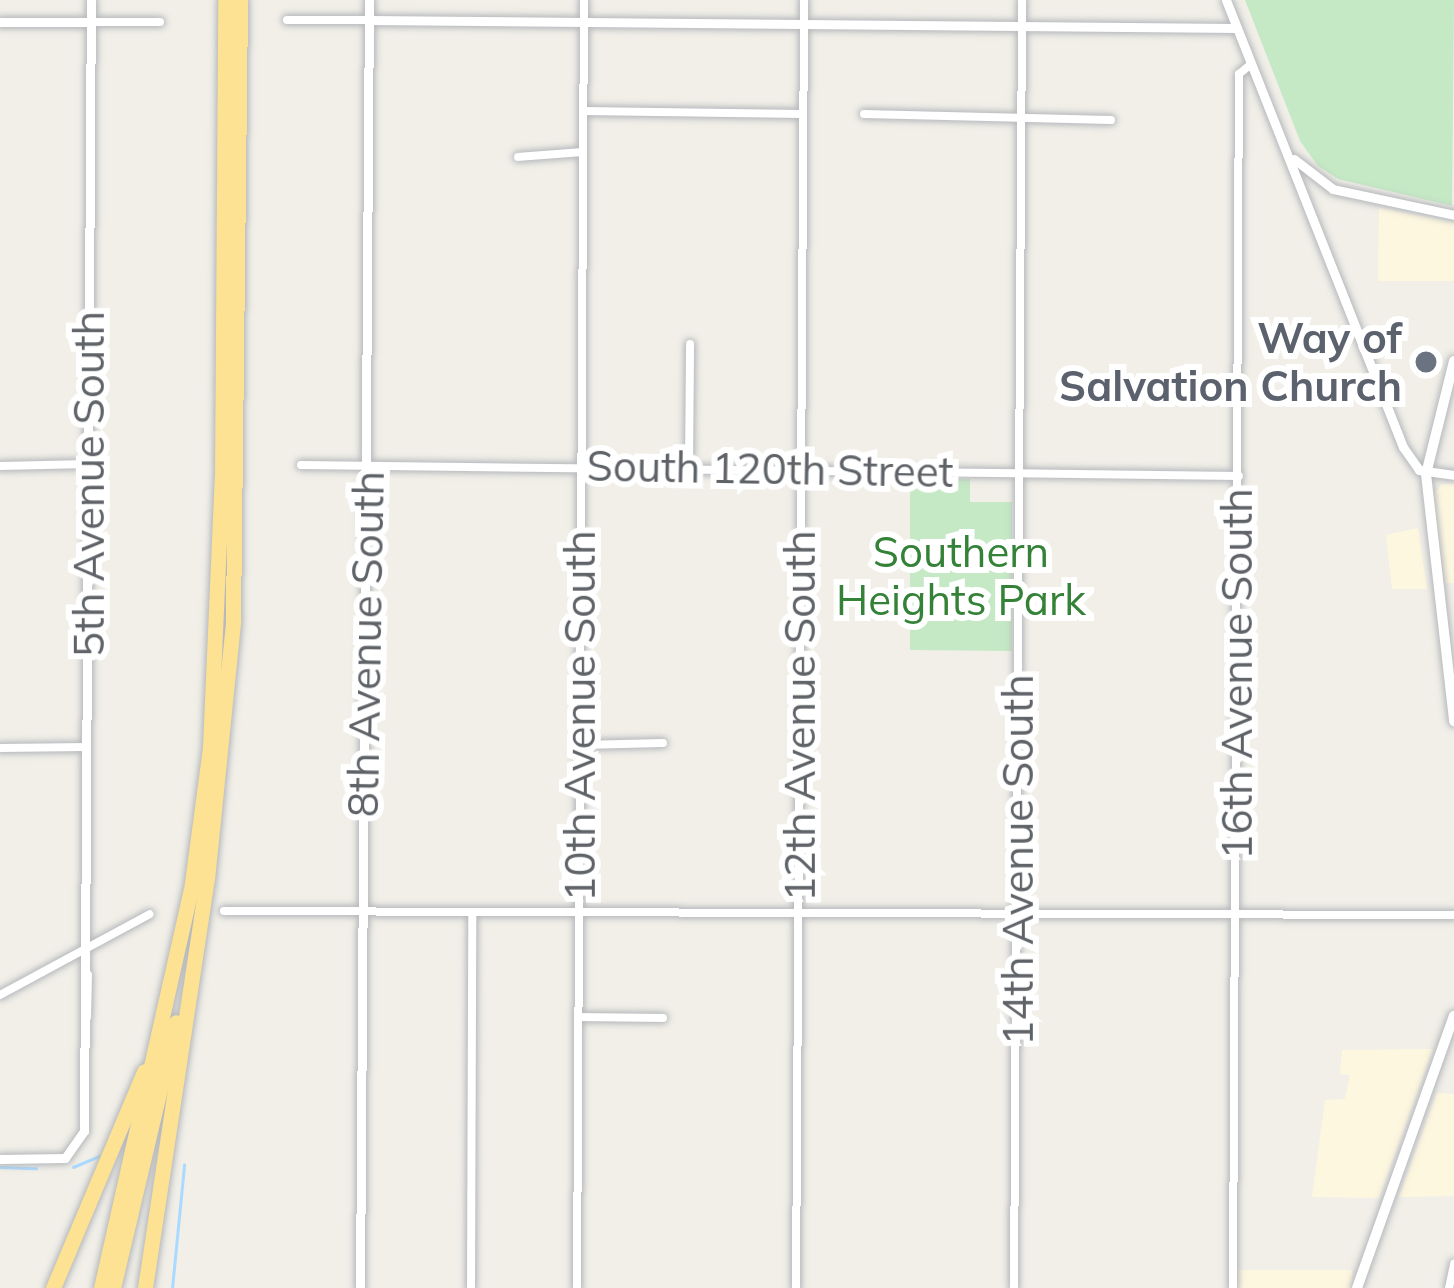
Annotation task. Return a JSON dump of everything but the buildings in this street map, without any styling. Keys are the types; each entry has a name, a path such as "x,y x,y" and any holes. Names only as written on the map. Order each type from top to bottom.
{"highway":[{"path":"101,1288 177,953 210,747 220,610 225,0"},
{"path":"145,1288 200,920 233,621 240,0"},
{"path":"113,1288 200,920"},
{"path":"53,1288 142,1075 177,953"}],"main road":[{"path":"1454,361 1426,474 1454,721"},
{"path":"1357,1288 1454,1016"}],"street":[{"name":"5th Avenue South","path":"0,1159 56,1160 77,1149 86,969 92,0"},
{"name":"8th Avenue South","path":"360,1288 370,0"},
{"name":"10th Avenue South","path":"577,1288 584,0"},
{"name":"12th Avenue South","path":"796,1288 804,0"},
{"name":"14th Avenue South","path":"1014,1288 1022,0"},
{"path":"1226,0 1402,447 1426,474 1454,475"},
{"path":"287,20 1237,28"},
{"path":"0,22 160,22"},
{"name":"16th Avenue South","path":"1233,1288 1239,74 1250,65"},
{"path":"583,111 803,114"},
{"path":"864,114 1111,120"},
{"path":"1276,127 1315,181 1314,221"},
{"path":"518,157 583,152"},
{"path":"1315,181 1454,215"},
{"path":"689,466 691,344"},
{"path":"0,466 89,464"},
{"name":"South 120th Street","path":"301,465 1239,476"},
{"path":"581,745 663,743"},
{"path":"0,748 88,748"},
{"path":"224,911 1454,915"},
{"path":"471,1288 472,912"},
{"path":"0,994 150,914"},
{"path":"579,1016 663,1018"},
{"path":"1450,1288 1454,1264"}],"shaded area":[{"path":"1379,208 1454,222 1454,281 1378,281"},
{"path":"1442,484 1454,484 1454,583 1445,583 1438,541 1434,494"},
{"path":"1418,528 1427,589 1392,589 1386,535"},
{"path":"1433,1049 1379,1198 1312,1197 1325,1100 1345,1099 1350,1075 1340,1074 1342,1050"},
{"path":"1437,1093 1454,1094 1454,1196 1399,1197"},
{"path":"1236,1270 1352,1270 1352,1288 1236,1288"}],"green space":[{"path":"1245,0 1454,0 1452,206 1338,179 1318,166 1300,141"},
{"name":"Southern Heights Park","path":"910,479 970,479 970,502 1012,502 1012,651 910,650"}],"waterway":[{"path":"73,1167 99,1156"},
{"path":"172,1288 184,1165"},
{"path":"0,1167 36,1168"}],"place":[{"name":"Way of Salvation Church","path":"1426,362"}]}
